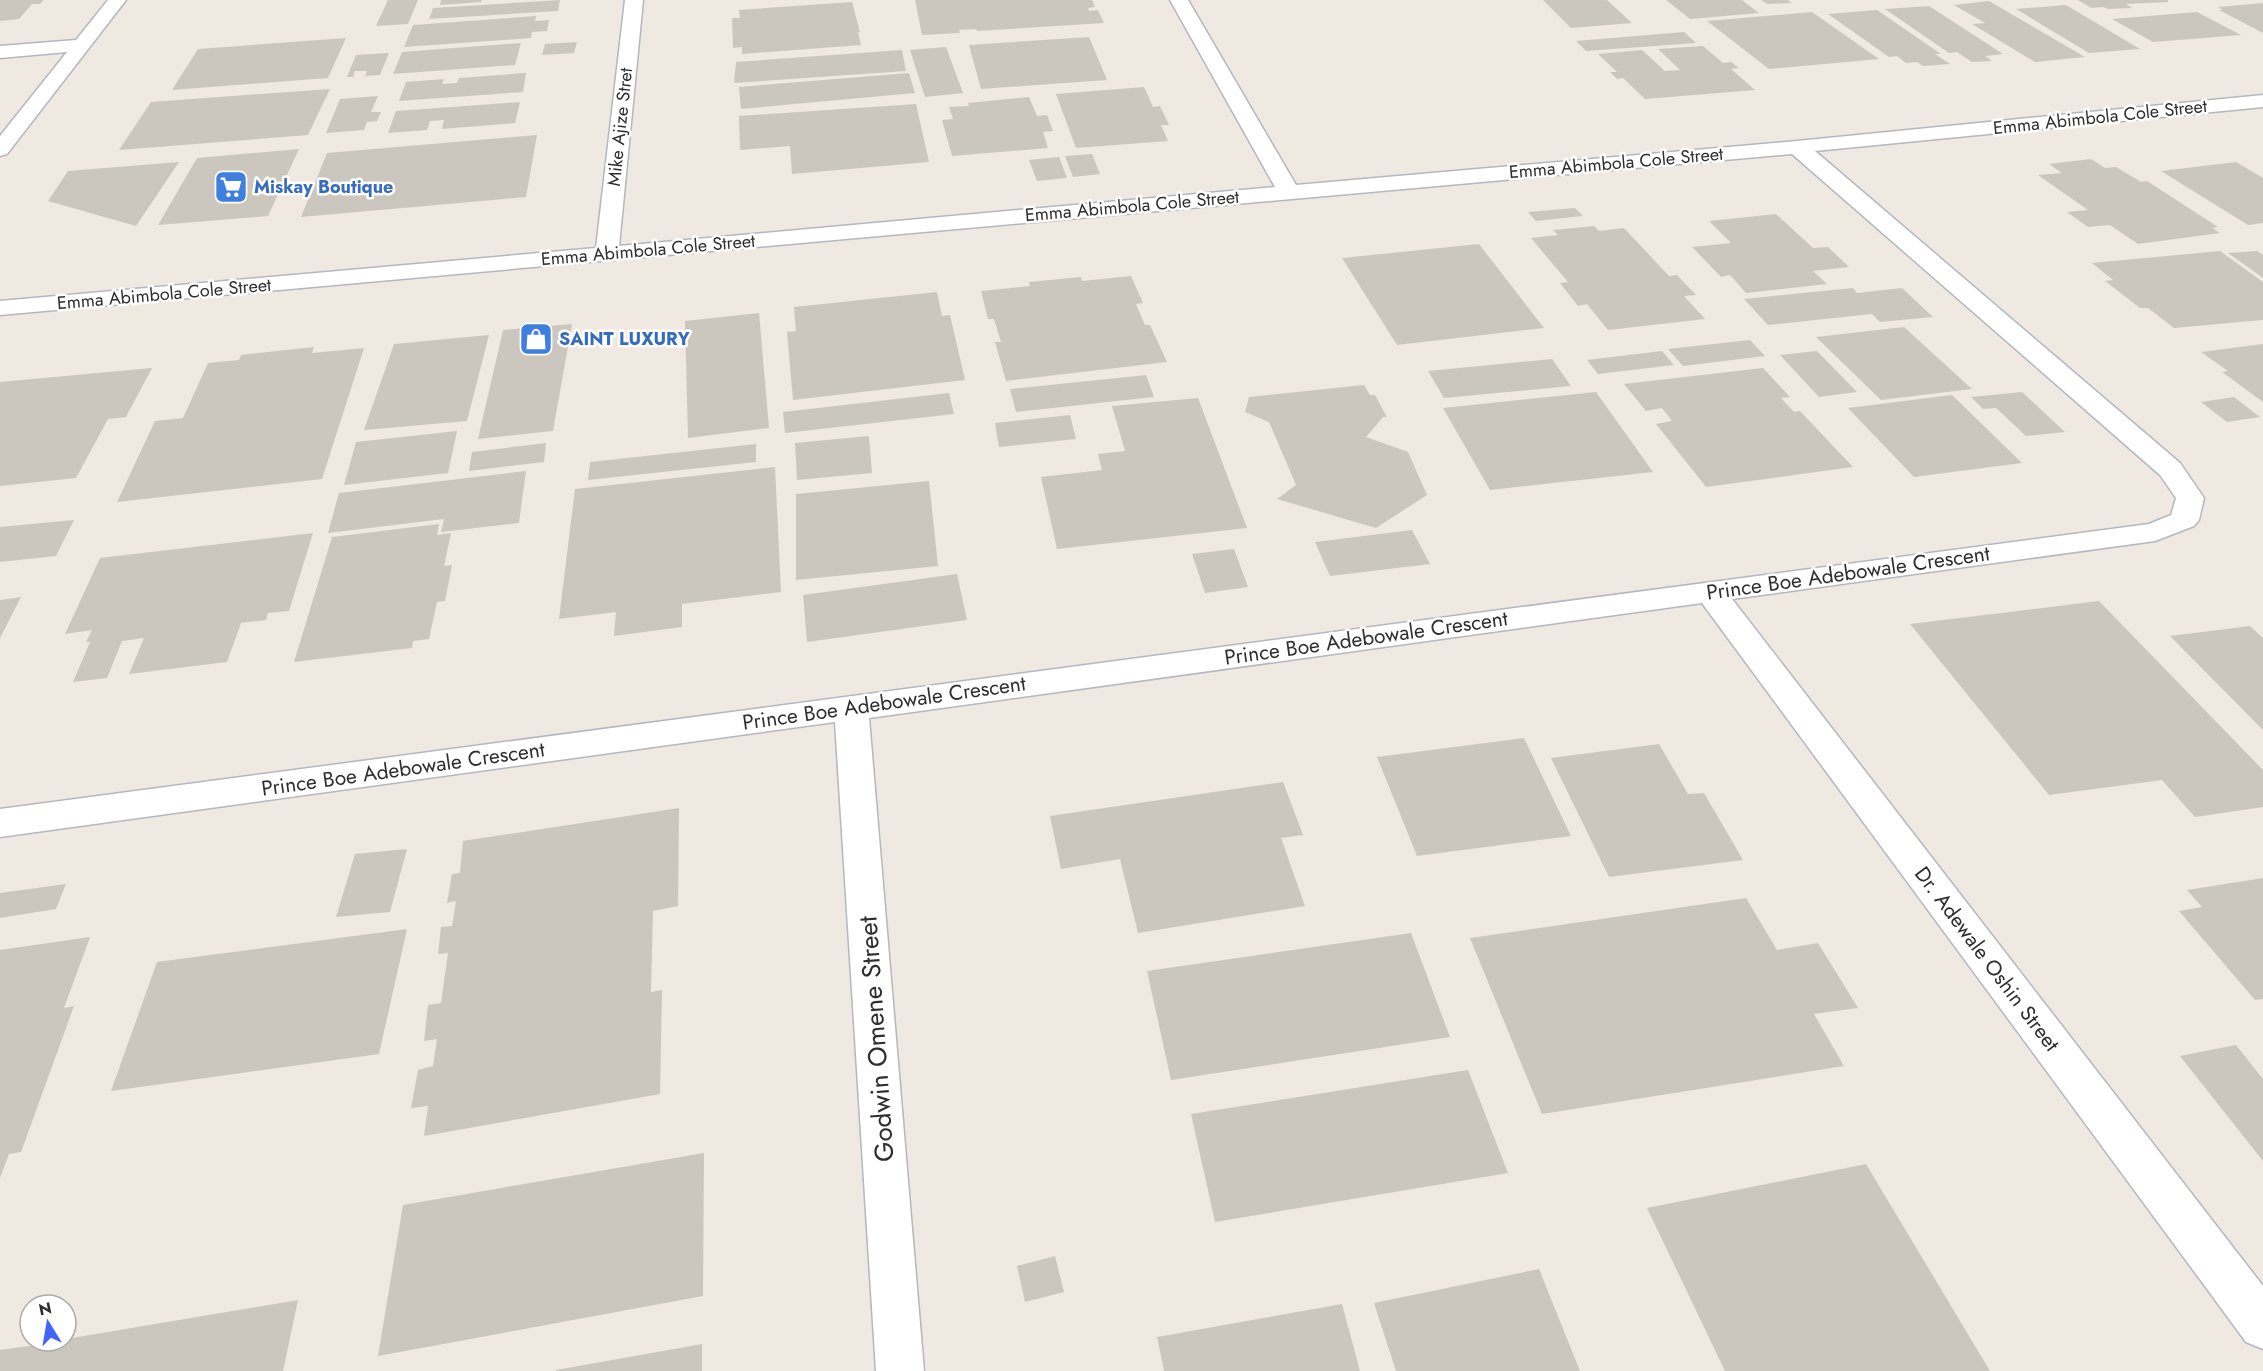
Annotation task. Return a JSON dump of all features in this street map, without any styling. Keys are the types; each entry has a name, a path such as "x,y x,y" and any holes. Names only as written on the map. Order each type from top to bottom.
{"street":[{"path":"0,150 117,0"},
{"name":"Mike Ajize Stret","path":"607,254 634,0"},
{"path":"1179,0 1290,192"},
{"path":"0,52 82,45"},
{"name":"Emma Abimbola Cole Street","path":"0,308 1797,147 2263,101"},
{"name":"Prince Boe Adebowale Crescent","path":"0,823 2155,532 2184,520 2190,498 2170,469 1797,147"},
{"name":"Dr. Adewale Oshin Street","path":"1710,592 2263,1325"},
{"name":"Godwin Omene Street","path":"851,708 900,1371"}],"building":[{"path":"0,0 44,0 40,4 32,4 19,19 0,21"},
{"path":"388,0 418,0 408,24 376,26"},
{"path":"441,0 481,0 482,2 440,5"},
{"path":"560,0 558,11 429,19 433,8"},
{"path":"915,0 1092,0 1095,7 1088,8 1089,11 1098,10 1104,23 977,31 976,29 959,30 960,33 922,35"},
{"path":"1543,0 1607,0 1632,23 1571,28"},
{"path":"1666,0 1742,0 1759,13 1690,19"},
{"path":"1761,0 1788,0 1792,3 1767,4"},
{"path":"2078,0 2168,0 2168,2 2126,4 2132,8 2108,9 2091,8"},
{"path":"1989,1 2085,57 2035,62 1972,24 1985,23 1954,5"},
{"path":"852,2 861,45 742,54 742,47 733,48 732,18 740,18 739,10"},
{"path":"2263,3 2263,33 2219,10 2223,10 2218,7"},
{"path":"2066,5 2140,49 2089,53 2016,9"},
{"path":"1929,6 2003,54 1985,56 1992,61 1972,62 1957,52 1949,53 1885,9"},
{"path":"1877,10 1941,54 1935,54 1950,64 1923,66 1917,62 1906,63 1897,56 1889,57 1828,14"},
{"path":"1812,12 1879,59 1769,69 1707,21"},
{"path":"2197,12 2241,35 2153,42 2112,19"},
{"path":"536,16 535,21 549,20 547,31 532,32 531,38 404,47 413,25"},
{"path":"1684,32 1696,43 1586,51 1576,41"},
{"path":"1089,37 1107,80 981,89 969,45"},
{"path":"346,38 328,78 172,90 198,49"},
{"path":"577,42 574,53 542,55 545,44"},
{"path":"521,43 515,65 393,74 402,52"},
{"path":"1703,46 1723,63 1731,62 1739,68 1731,69 1755,90 1645,99 1623,78 1617,79 1610,72 1617,72 1598,54 1642,50 1665,71 1680,70 1658,49"},
{"path":"946,47 963,93 925,97 910,50"},
{"path":"902,50 906,71 734,83 736,62"},
{"path":"389,53 380,75 365,76 367,71 355,71 353,77 347,77 356,55"},
{"path":"526,73 523,92 399,101 406,82 444,79 442,84 457,83 459,78"},
{"path":"909,73 915,93 741,109 739,87"},
{"path":"1144,87 1153,107 1160,106 1169,125 1161,125 1168,141 1076,148 1056,94"},
{"path":"330,89 308,135 119,150 151,102"},
{"path":"378,96 371,112 381,112 377,121 367,122 364,130 326,133 340,99"},
{"path":"1029,97 1037,116 1047,115 1053,131 1043,132 1048,148 952,156 942,120 953,119 949,107"},
{"path":"520,102 515,123 442,129 444,120 430,121 427,130 388,133 396,111"},
{"path":"916,104 929,162 792,174 790,146 740,150 739,116"},
{"path":"537,135 526,197 301,217 327,153"},
{"name":"Miskay Boutique","path":"299,149 268,216 158,225 197,158"},
{"path":"1092,154 1100,174 1073,177 1065,156"},
{"path":"1059,157 1067,178 1037,181 1029,160"},
{"path":"2091,159 2105,168 2116,167 2141,182 2147,181 2218,227 2212,228 2220,233 2138,244 2110,225 2088,227 2067,212 2088,210 2038,175 2062,173 2049,164"},
{"path":"179,162 136,226 48,201 68,171"},
{"path":"2236,162 2263,178 2263,223 2248,225 2161,171"},
{"path":"1575,208 1583,216 1536,221 1528,212"},
{"path":"1776,214 1813,248 1828,247 1849,267 1813,271 1827,284 1746,293 1730,275 1721,277 1692,247 1731,243 1709,221"},
{"path":"1594,226 1599,231 1624,228 1669,276 1677,275 1696,295 1684,296 1705,319 1608,330 1587,304 1578,306 1560,283 1568,282 1531,238 1558,235 1553,230"},
{"path":"1479,244 1544,328 1397,345 1342,258"},
{"path":"2220,251 2263,282 2263,320 2174,328 2148,308 2140,308 2105,281 2113,280 2092,263"},
{"path":"2257,251 2263,255 2263,278 2228,253"},
{"path":"1131,276 1143,303 1136,304 1145,325 1150,325 1167,362 1006,381 995,342 1001,342 994,319 988,319 981,291 1030,286 1029,282 1081,277 1082,281"},
{"path":"1853,288 1857,293 1902,288 1933,317 1880,322 1872,314 1768,325 1744,299"},
{"path":"937,292 942,316 950,315 965,380 793,400 787,332 796,331 794,307"},
{"path":"759,313 769,428 688,438 685,321"},
{"path":"572,324 553,431 478,439 503,330"},
{"path":"1904,327 1972,389 1881,400 1816,337"},
{"path":"489,335 467,421 364,430 394,344"},
{"path":"1750,340 1765,356 1683,366 1668,349"},
{"path":"2263,344 2263,402 2222,372 2228,371 2201,352"},
{"path":"314,347 312,353 364,348 322,479 117,502 155,421 183,418 208,363 239,360 241,355"},
{"path":"1662,351 1674,365 1598,374 1587,360"},
{"path":"1817,351 1857,392 1819,397 1780,355"},
{"path":"1552,359 1571,386 1444,398 1428,371"},
{"path":"152,368 126,417 108,419 76,478 0,486 0,382"},
{"path":"1763,368 1790,397 1781,398 1794,412 1800,411 1853,467 1706,487 1656,424 1672,421 1662,408 1646,411 1624,384"},
{"path":"1146,375 1154,397 1016,412 1010,389"},
{"path":"1364,385 1370,395 1375,395 1387,417 1383,417 1366,437 1408,452 1427,495 1376,528 1277,499 1296,485 1269,422 1245,412 1249,397"},
{"path":"1596,392 1653,472 1490,490 1443,408"},
{"path":"2022,392 2065,432 2026,436 1996,408 1983,409 1971,397"},
{"path":"949,393 954,414 785,433 783,412"},
{"path":"1952,395 2022,463 1914,477 1848,408"},
{"path":"2234,397 2260,417 2227,422 2201,402"},
{"path":"1198,398 1247,528 1057,549 1041,477 1102,470 1098,454 1125,451 1112,406"},
{"path":"1070,415 1076,439 999,447 995,423"},
{"path":"457,431 448,473 344,485 356,442"},
{"path":"869,436 872,473 797,480 795,443"},
{"path":"546,443 544,462 469,471 472,452"},
{"path":"756,444 756,462 588,480 590,462"},
{"path":"775,467 781,592 682,604 682,627 614,636 616,612 559,619 575,489"},
{"path":"526,471 519,523 441,532 444,519 328,533 339,493"},
{"path":"929,481 938,566 796,580 796,494"},
{"path":"74,520 56,556 0,562 0,527"},
{"path":"439,524 437,535 451,533 444,566 452,565 445,601 437,602 429,639 413,641 412,648 294,662 332,537"},
{"path":"1412,530 1430,564 1330,576 1315,542"},
{"path":"313,533 289,611 268,613 266,620 241,623 227,662 129,674 144,638 122,641 107,678 73,682 90,642 86,642 92,630 65,634 100,558"},
{"path":"1234,549 1248,587 1205,593 1192,554"},
{"path":"957,574 967,620 807,642 803,595"},
{"path":"21,597 0,638 0,600"},
{"path":"2099,601 2263,770 2263,807 2195,817 2162,780 2049,795 1910,624"},
{"path":"2250,626 2263,638 2263,730 2170,636"},
{"path":"1524,738 1571,836 1417,856 1377,757"},
{"path":"1659,744 1688,794 1704,793 1743,860 1609,877 1551,758"},
{"path":"1283,782 1303,835 1281,838 1305,906 1138,933 1120,859 1061,869 1050,816"},
{"path":"679,808 678,906 653,911 651,992 662,990 660,1094 424,1136 428,1106 411,1108 418,1070 433,1066 437,1039 424,1041 428,1005 441,1003 448,953 438,954 441,927 452,926 456,901 447,903 452,874 460,873 463,841"},
{"path":"407,849 390,912 336,917 355,854"},
{"path":"2263,878 2263,999 2255,1000 2179,911 2202,907 2187,890"},
{"path":"66,884 56,909 0,918 0,893"},
{"path":"1746,898 1777,950 1818,943 1858,1008 1814,1014 1844,1066 1542,1114 1470,938"},
{"path":"407,929 379,1054 111,1091 157,962"},
{"path":"1411,933 1450,1037 1171,1080 1147,971"},
{"path":"90,937 64,1008 74,1006 21,1152 9,1154 0,1178 0,950"},
{"path":"2236,1045 2263,1079 2263,1161 2180,1056"},
{"path":"1468,1070 1508,1173 1215,1222 1191,1114"},
{"path":"704,1153 703,1296 378,1356 403,1205"},
{"path":"1866,1164 1990,1371 1725,1371 1647,1208"},
{"path":"1055,1256 1064,1292 1025,1302 1017,1266"},
{"path":"1539,1269 1580,1371 1396,1371 1374,1303"},
{"path":"298,1300 283,1371 0,1371 0,1350 18,1348 18,1353 78,1353 78,1337"},
{"path":"1342,1304 1360,1371 1164,1371 1157,1337"},
{"path":"702,1344 702,1371 556,1371 556,1370"}],"place":[{"name":"Miskay Boutique","path":"231,187"},
{"name":"SAINT LUXURY","path":"536,339"}]}
